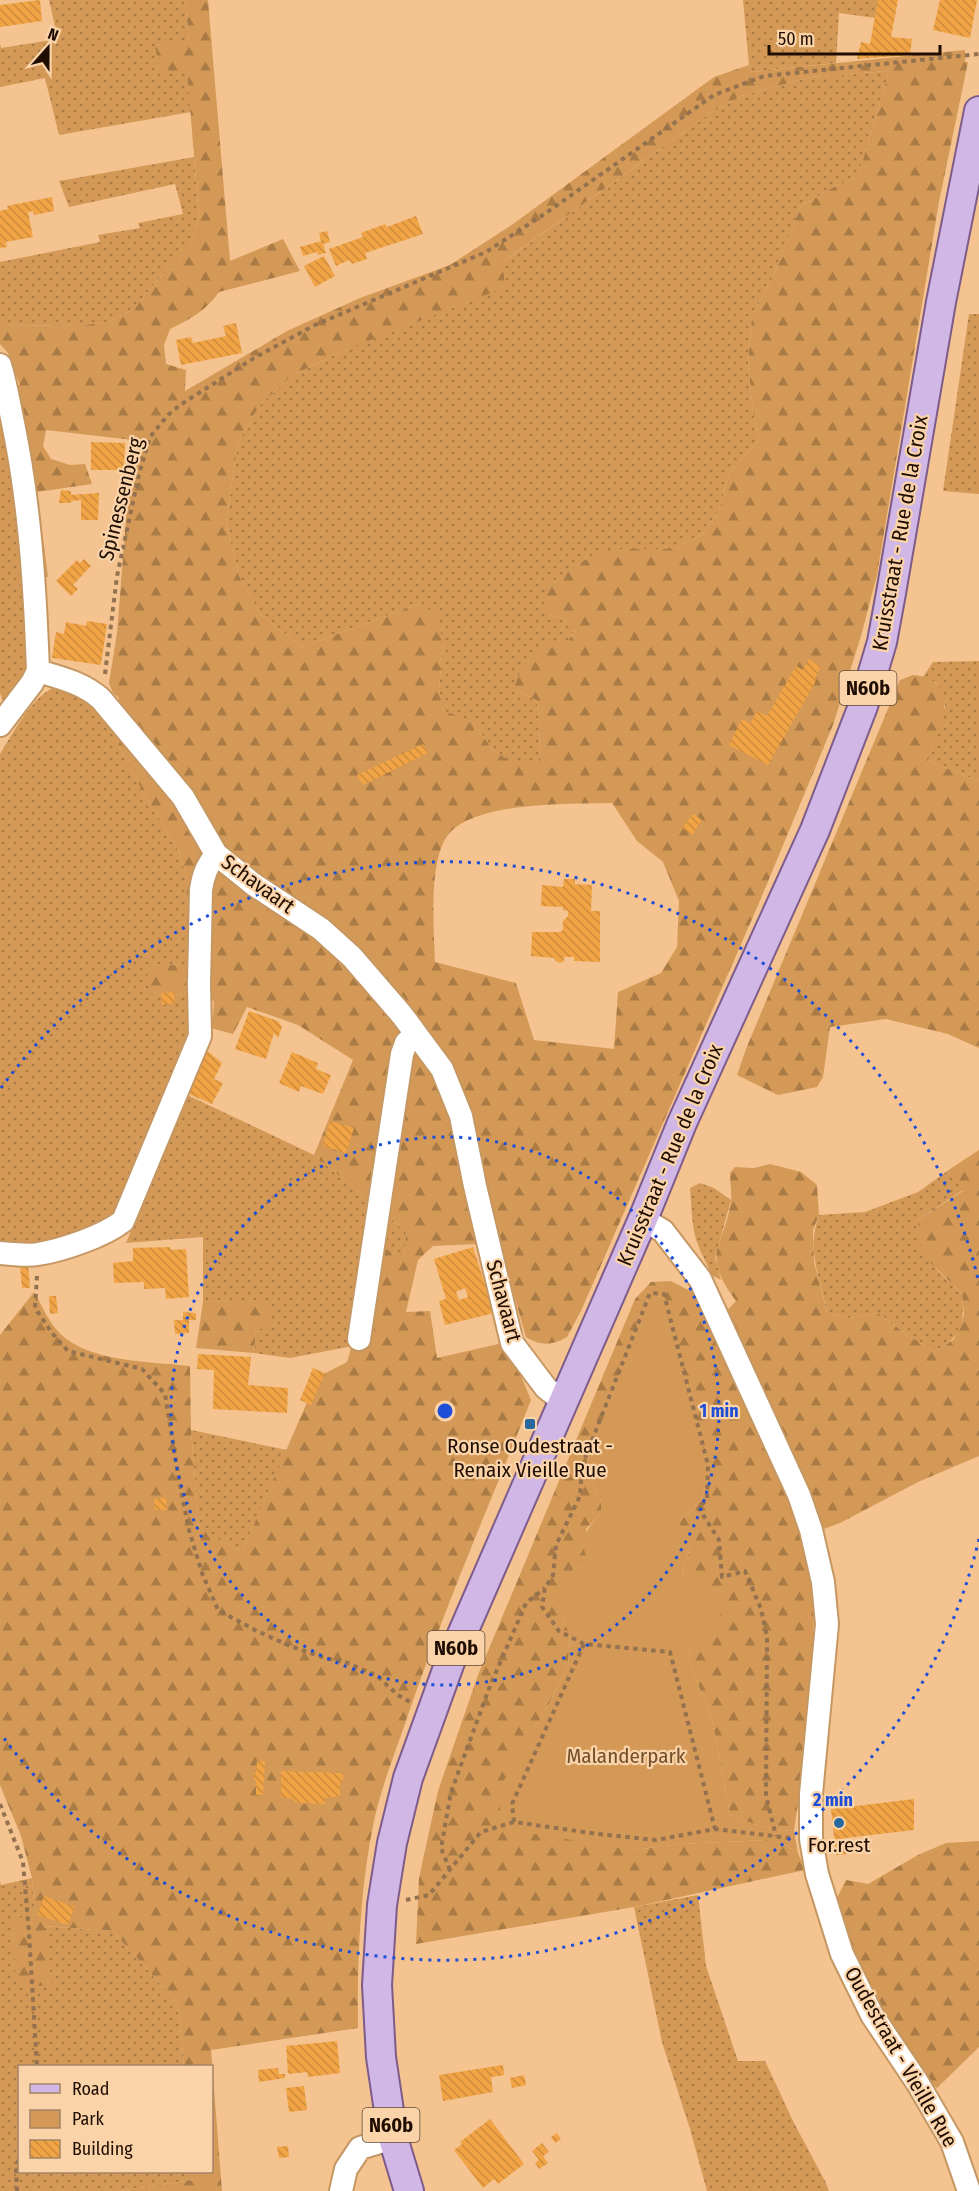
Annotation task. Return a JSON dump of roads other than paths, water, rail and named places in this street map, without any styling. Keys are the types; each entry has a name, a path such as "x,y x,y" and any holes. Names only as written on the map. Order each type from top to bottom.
{"main road":[{"name":"Kruisstraat - Rue de la Croix","path":"409,2191 393,2138 381,2057 377,1985 382,1905 392,1843 403,1798 430,1715 455,1651 643,1219 682,1123 815,830 863,706 882,642 941,302 979,111"}],"street":[{"path":"0,365 19,451 29,526 38,671 0,725"},
{"name":"Schavaart","path":"38,671 79,684 90,689 101,699 183,796 216,854 253,884 321,929 352,957 442,1069 461,1116 512,1343 546,1388 563,1401"},
{"path":"0,1254 37,1255 97,1236 113,1229 123,1221 200,1036 201,890 207,865 216,854"},
{"path":"359,1339 402,1054 406,1043 415,1034"},
{"name":"Oudestraat - Vieille Rue","path":"643,1219 663,1231 699,1280 799,1495 811,1530 823,1582 827,1624 811,1794 811,1839 817,1874 842,1954 872,2015 917,2082 952,2142 969,2191"},
{"path":"341,2191 346,2169 360,2148 393,2138"}],"place":[{"name":"Ronse Oudestraat - Renaix Vieille Rue","path":"530,1424"},
{"name":"For.rest","path":"839,1823"}],"park label":[{"name":"Malanderpark","path":"626,1756"}]}
